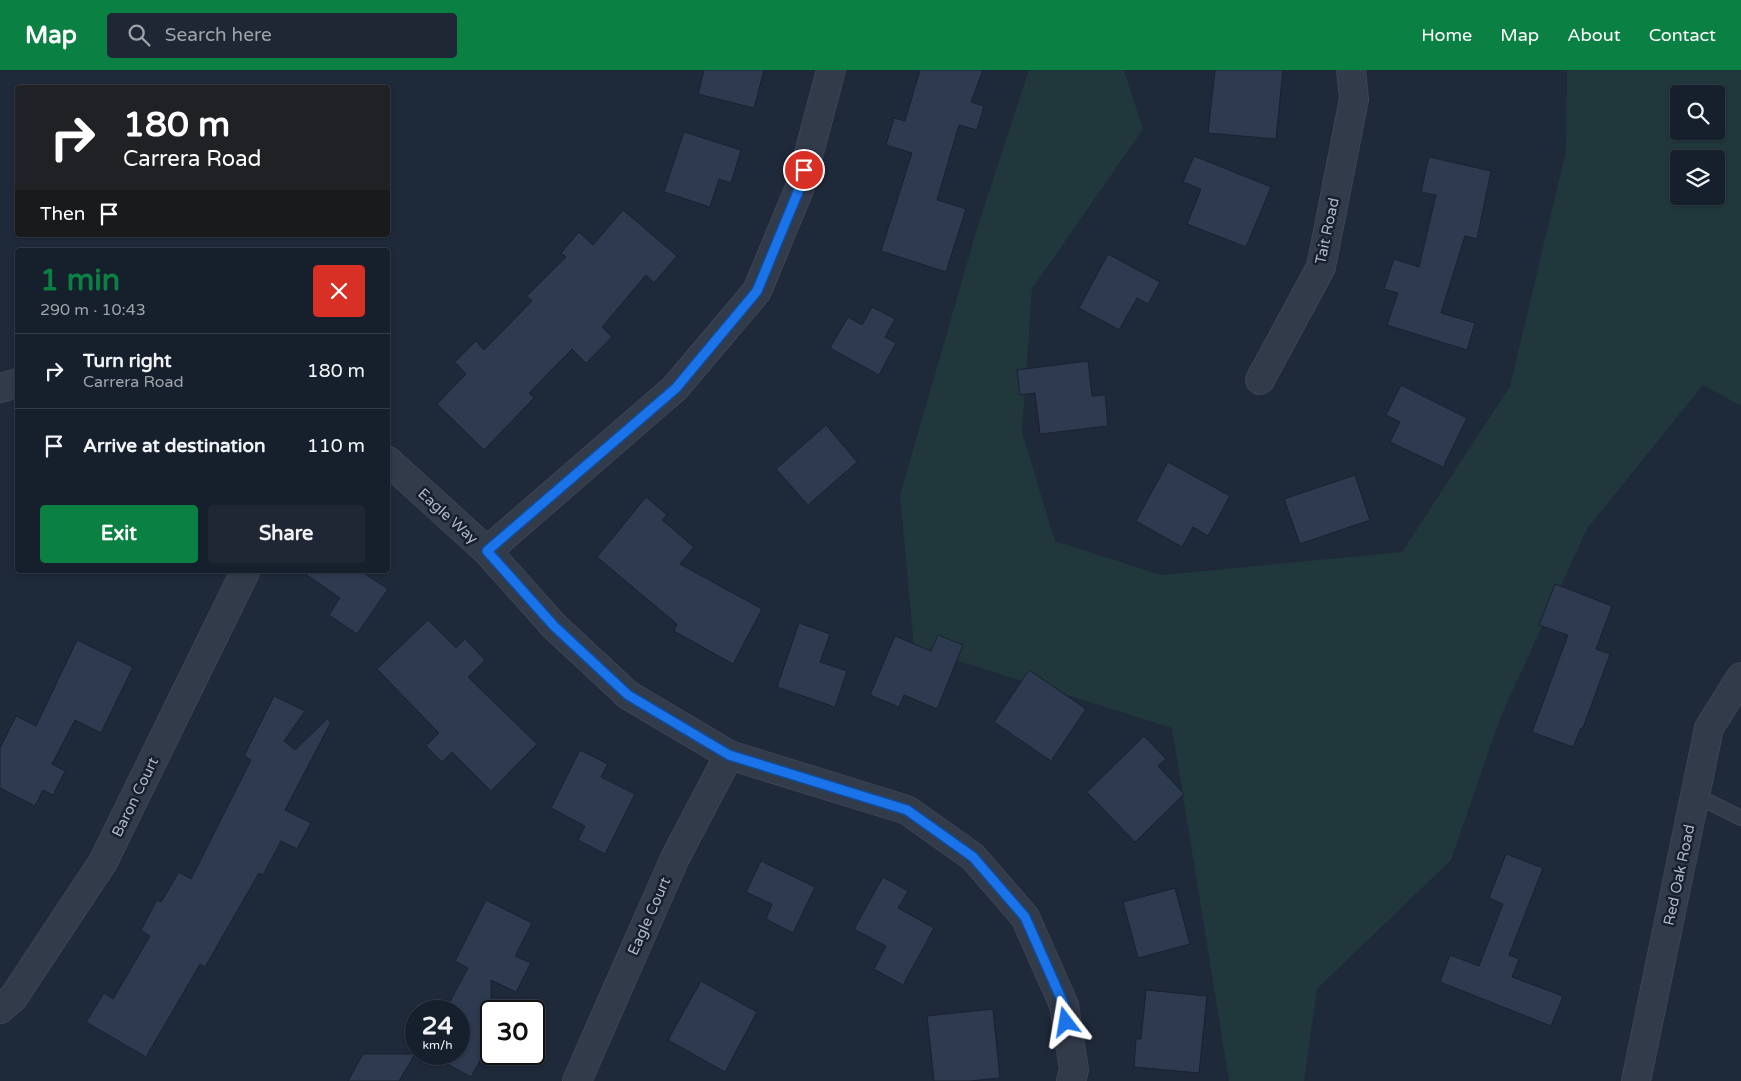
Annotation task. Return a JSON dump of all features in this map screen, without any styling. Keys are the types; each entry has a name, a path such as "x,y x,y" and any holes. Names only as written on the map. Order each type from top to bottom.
{"street":[{"path":"487,551 676,388 757,291 800,187 831,70"},
{"name":"Tait Road","path":"1260,380 1321,268 1354,99 1352,70"},
{"path":"0,388 15,384"},
{"name":"Eagle Way","path":"390,463 487,551 554,626 628,695 729,755 907,810 973,857 1025,917 1041,952 1064,1005 1074,1070 1071,1081"},
{"name":"Baron Court","path":"0,1009 13,998 104,862 245,573"},
{"name":"Red Oak Road","path":"1636,1081 1709,728 1741,677"},
{"name":"Eagle Court","path":"577,1081 675,858 729,755"}],"lane":[{"path":"1695,796 1741,818"}],"green space":[{"path":"1029,70 1124,70 1143,129 1032,289 1022,432 1055,541 1161,575 1402,552 1510,386 1566,151 1567,70 1741,70 1741,406 1703,385 1587,529 1501,716 1451,860 1317,989 1304,1081 1229,1081 1172,728 914,647 900,495 978,225"}],"building":[{"path":"704,70 764,70 754,108 698,94"},
{"path":"920,70 983,70 971,102 984,106 977,130 959,125 937,200 966,209 946,272 881,251 912,153 886,145 894,118 905,121"},
{"path":"1215,70 1283,70 1276,139 1208,133"},
{"path":"684,132 741,150 731,183 719,179 710,207 664,192"},
{"path":"1194,156 1271,187 1246,247 1187,224 1201,189 1183,182"},
{"path":"1429,157 1491,171 1477,239 1465,236 1441,313 1475,323 1467,350 1387,325 1398,293 1384,289 1394,259 1419,267 1436,195 1421,192"},
{"path":"623,210 677,256 654,283 646,275 602,327 612,337 586,363 572,349 529,393 534,398 484,450 437,404 466,374 455,362 476,341 484,350 532,301 527,296 566,257 561,253 579,232 593,245"},
{"path":"1108,254 1160,282 1148,304 1137,298 1119,330 1079,308"},
{"path":"872,307 895,319 885,337 896,343 879,375 830,348 848,317 862,325"},
{"path":"1088,361 1092,396 1105,395 1108,426 1040,434 1035,393 1020,395 1017,370"},
{"path":"1401,385 1467,418 1443,467 1390,442 1400,422 1386,415"},
{"path":"826,425 857,462 808,505 776,469"},
{"path":"1168,462 1230,496 1208,536 1193,527 1182,547 1136,521"},
{"path":"1355,475 1370,520 1300,544 1284,499"},
{"path":"646,497 667,515 662,520 694,547 680,564 762,609 733,664 674,631 677,624 597,557"},
{"path":"304,573 364,573 388,589 357,634 329,615 340,598"},
{"path":"1555,584 1612,606 1596,649 1610,654 1583,728 1581,728 1573,747 1532,732 1568,635 1539,625"},
{"path":"428,620 456,648 465,639 485,660 468,677 537,744 491,791 452,752 442,762 426,746 439,733 377,669"},
{"path":"799,623 830,634 820,662 847,671 835,707 777,687"},
{"path":"938,635 963,645 937,709 904,695 899,707 870,695 895,636 931,651"},
{"path":"77,640 133,667 101,733 75,720 52,764 65,771 53,795 43,790 35,806 0,788 0,748 16,716 36,726"},
{"path":"1029,670 1086,709 1051,761 994,722"},
{"path":"274,696 305,711 284,741 295,750 327,719 331,722 285,810 311,823 297,849 281,841 263,875 259,873 205,967 200,964 146,1057 86,1022 104,993 113,999 150,936 141,930 157,900 161,902 179,872 191,879 251,760 244,756"},
{"path":"1144,736 1166,759 1158,766 1184,794 1135,842 1087,792"},
{"path":"580,750 608,764 601,777 635,794 605,854 578,840 585,826 551,808"},
{"path":"1506,854 1543,868 1509,955 1519,959 1512,977 1563,996 1551,1026 1440,982 1450,955 1479,966 1503,904 1489,898"},
{"path":"761,861 815,887 793,933 766,919 772,904 746,892"},
{"path":"883,877 908,891 898,908 934,928 903,985 874,969 886,946 854,929"},
{"path":"1175,888 1190,944 1138,958 1123,902"},
{"path":"486,900 532,923 515,956 531,963 516,992 491,980 491,1000 480,1000 480,1061 471,1077 449,1065 470,1065 470,1000 451,1000 468,968 455,961"},
{"path":"701,981 757,1012 725,1072 668,1040"},
{"path":"1146,990 1207,996 1199,1073 1134,1067 1136,1039 1141,1039"},
{"path":"993,1009 1000,1078 970,1081 934,1081 927,1016"},
{"path":"363,1054 405,1054 405,1065 408,1065 399,1081 348,1081"}],"route":[{"path":"804,170 800,187 757,291 676,388 487,551 554,626 628,695 729,755 907,810 973,857 1025,917 1064,1005 1066,1022"}]}
